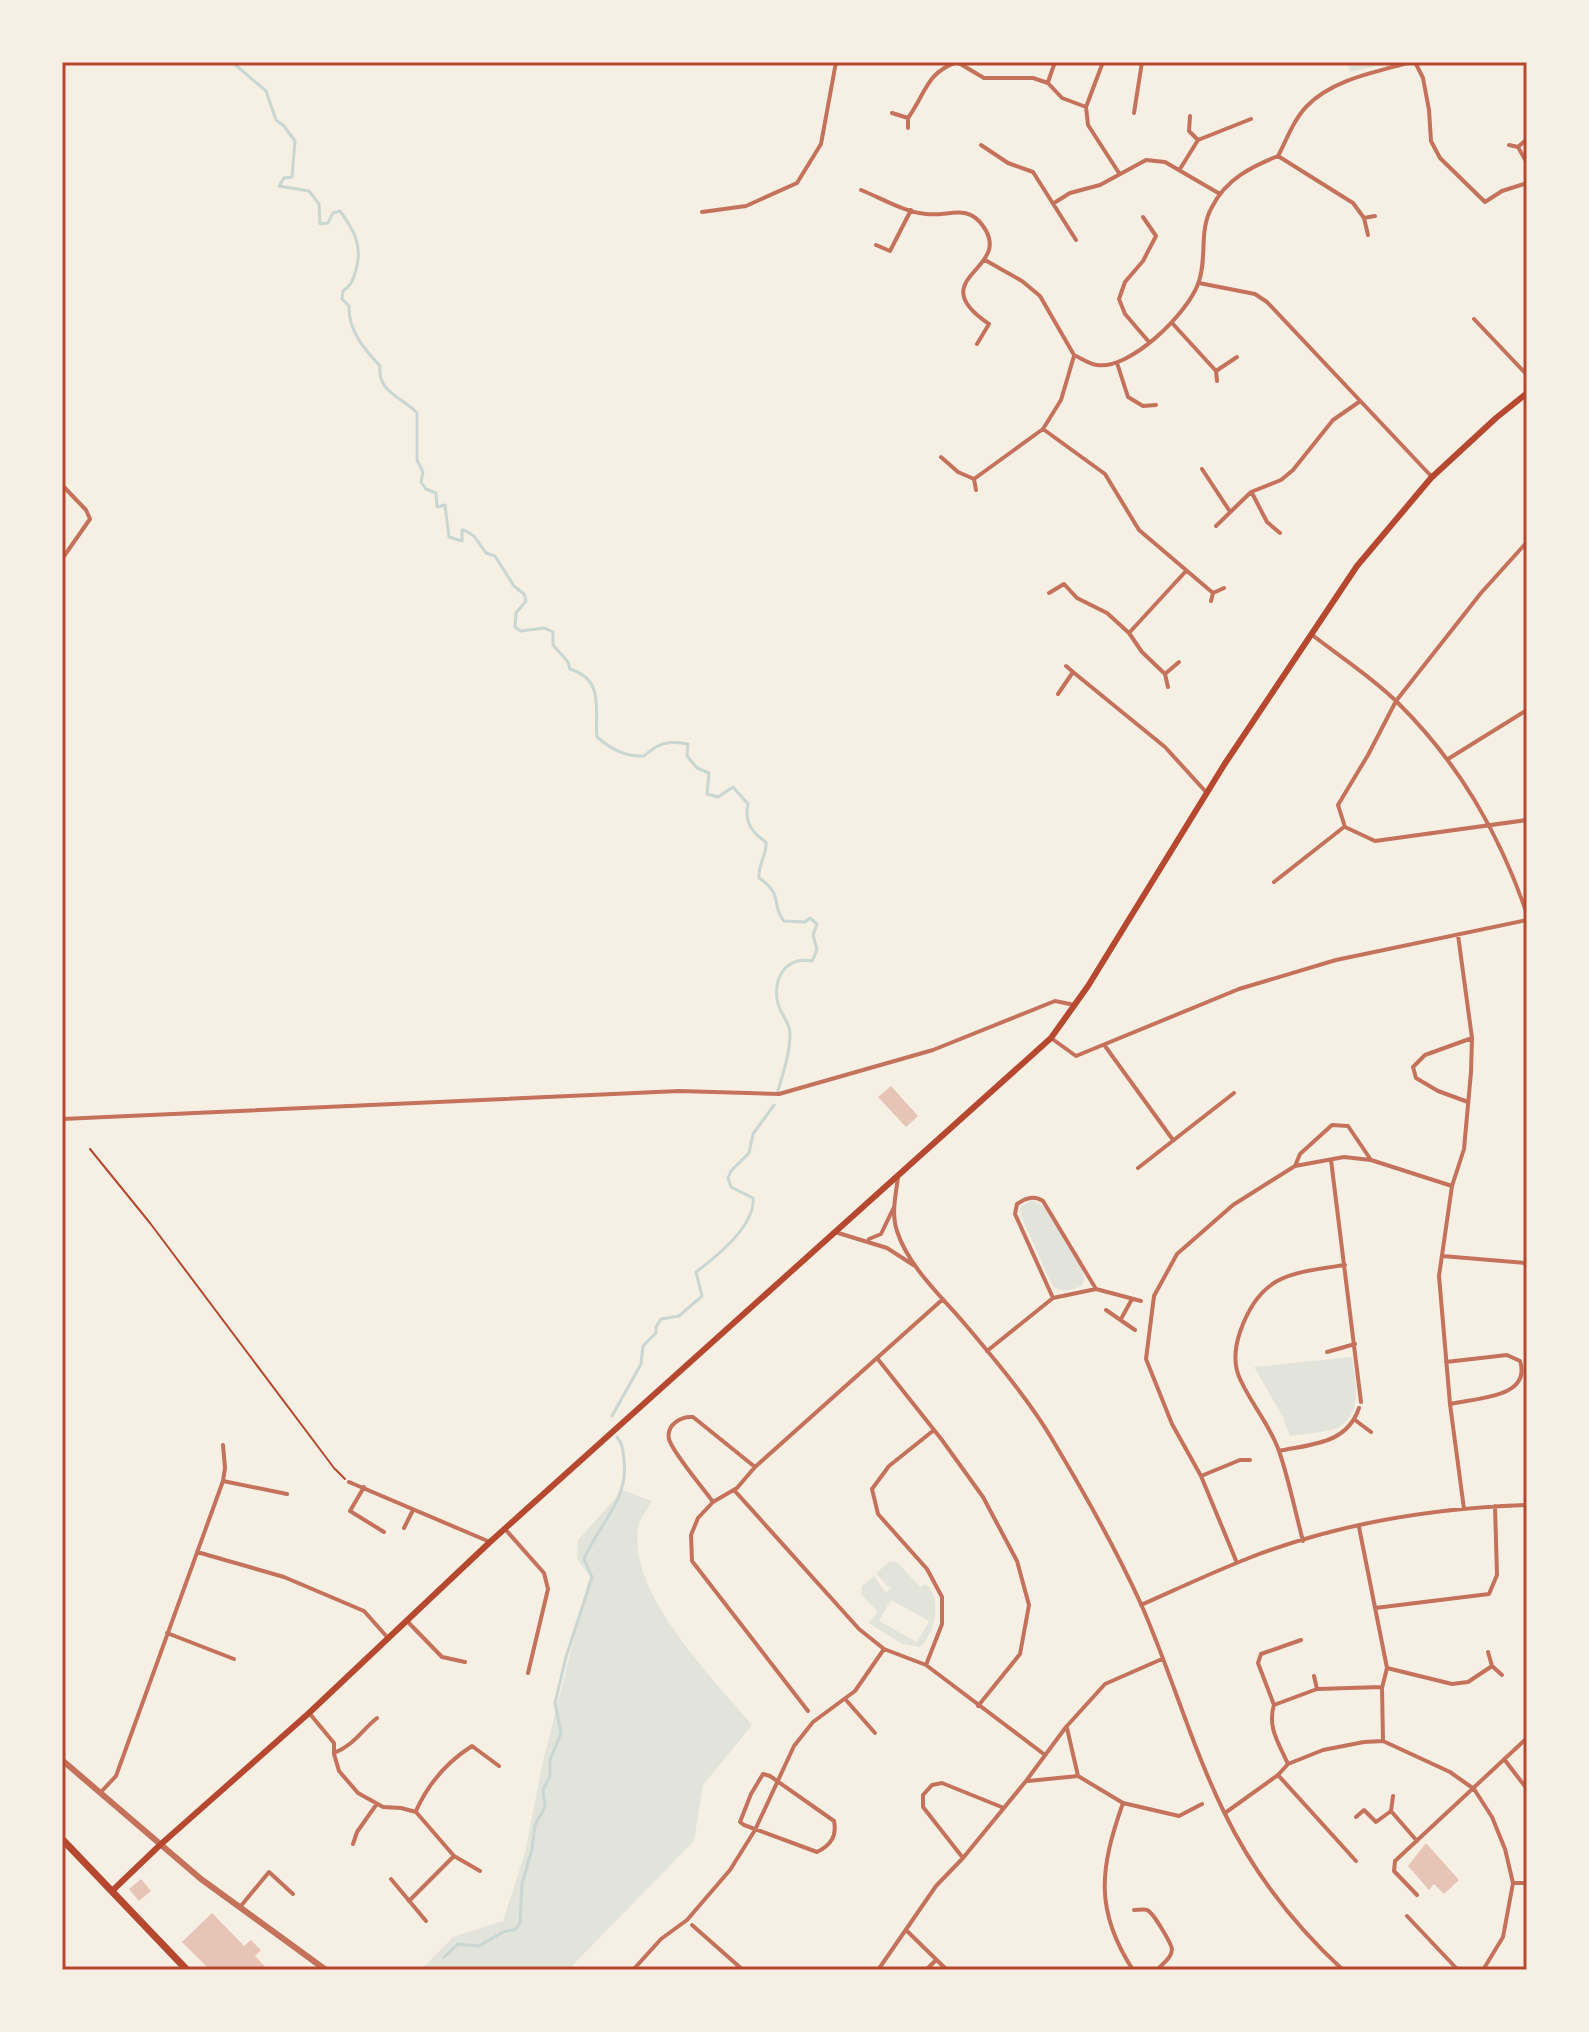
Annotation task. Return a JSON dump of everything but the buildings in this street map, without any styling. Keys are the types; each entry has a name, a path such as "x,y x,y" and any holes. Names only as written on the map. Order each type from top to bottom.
{"highway":[{"path":"62,1839 187,1970"}],"main road":[{"path":"112,1891 309,1713 490,1542 1051,1038 1075,1005 1310,633 1357,566 1432,477 1527,393"}],"street":[{"path":"702,212 746,206 797,183 821,144 836,62"},
{"path":"908,128 908,118 922,99 933,75 957,62 984,78 1033,78 1048,83 1062,98 1086,107"},
{"path":"1048,83 1055,62"},
{"path":"1103,62 1086,107 1088,125 1119,173"},
{"path":"1134,113 1142,62"},
{"path":"985,260 1022,281 1040,296 1074,355 1096,365 1117,363 1172,323 1189,303 1205,260 1204,224 1220,194 1248,168 1278,156 1307,105 1343,83 1413,62 1423,78 1431,141 1440,158 1485,202 1502,191 1527,182"},
{"path":"1487,62 1504,62"},
{"path":"892,113 908,118"},
{"path":"1190,116 1189,131 1198,140"},
{"path":"1180,169 1198,140 1251,119"},
{"path":"1518,147 1527,139"},
{"path":"981,145 1008,163 1033,172 1076,240"},
{"path":"1509,145 1518,147 1527,163"},
{"path":"1278,156 1353,203 1364,218 1368,235"},
{"path":"1054,203 1070,193 1100,185 1146,160 1165,162 1220,194"},
{"path":"861,190 927,214 961,211 973,216 988,235 989,247 985,260 966,283 962,293 971,312 989,324 977,344"},
{"path":"876,245 890,251 911,210"},
{"path":"1364,218 1375,216"},
{"path":"1143,217 1156,236 1143,261 1125,282 1119,299 1125,314 1149,342"},
{"path":"1199,283 1255,294 1267,302 1432,477"},
{"path":"1474,319 1527,375"},
{"path":"1172,323 1216,371 1217,381"},
{"path":"974,479 1043,429 1061,400 1074,355"},
{"path":"1216,371 1237,357"},
{"path":"1117,363 1128,397 1143,406 1156,405"},
{"path":"1216,526 1251,492 1281,480 1293,470 1333,420 1359,402"},
{"path":"1043,429 1105,474 1139,530 1213,593"},
{"path":"941,457 958,472 974,479"},
{"path":"1202,469 1230,510"},
{"path":"974,479 976,490"},
{"path":"62,485 86,510 90,519 62,559"},
{"path":"1251,492 1267,522 1280,533"},
{"path":"1527,542 1454,625 1396,701 1338,805 1345,827 1375,841 1527,820"},
{"path":"1129,633 1186,571"},
{"path":"1049,593 1064,584 1077,598 1107,613 1165,674 1168,687"},
{"path":"1213,593 1224,588"},
{"path":"1211,601 1213,593"},
{"path":"1051,1038 1076,1056 1239,989 1336,960 1458,935 1527,917 1512,871 1490,823 1448,759 1396,701 1310,633"},
{"path":"1165,674 1179,662"},
{"path":"1066,666 1165,747 1207,793"},
{"path":"1058,694 1073,672"},
{"path":"1448,759 1527,710"},
{"path":"1274,882 1345,827"},
{"path":"1458,935 1472,1038 1464,1149 1452,1186 1439,1276 1450,1404 1464,1509"},
{"path":"62,1119 679,1091 779,1094 933,1050 1055,1001 1075,1005"},
{"path":"1468,1102 1438,1091 1416,1078 1413,1067 1425,1055 1472,1038"},
{"path":"1105,1046 1173,1140"},
{"path":"1138,1168 1234,1093"},
{"path":"1295,1166 1300,1154 1332,1125 1348,1126 1371,1160"},
{"path":"1237,1563 1201,1476 1172,1424 1146,1359 1154,1296 1177,1254 1233,1205 1295,1166 1344,1157 1371,1160 1452,1186"},
{"path":"1279,1451 1322,1442 1348,1430 1360,1405 1331,1160"},
{"path":"867,1240 881,1234 888,1224 898,1175"},
{"path":"1053,1298 1015,1214 1017,1204 1033,1197 1043,1201 1053,1214 1096,1289"},
{"path":"894,1206 896,1228 917,1267 987,1351 1053,1441 1103,1528 1141,1605 1225,1813 1282,1906 1343,1970"},
{"path":"835,1232 887,1248 917,1267"},
{"path":"1441,1256 1527,1263"},
{"path":"1303,1541 1279,1451 1267,1422 1239,1378 1235,1348 1248,1308 1275,1281 1305,1271 1345,1265"},
{"path":"987,1351 1053,1298 1096,1289 1141,1301"},
{"path":"808,1711 692,1561 691,1535 698,1518 713,1502 734,1490 755,1467 943,1299"},
{"path":"1121,1319 1132,1299"},
{"path":"1106,1310 1135,1330"},
{"path":"1327,1352 1355,1344"},
{"path":"1446,1362 1507,1355 1520,1361 1523,1370 1521,1380 1510,1391 1450,1404"},
{"path":"877,1358 983,1497 1017,1561 1029,1605 1020,1654 978,1706"},
{"path":"713,1502 670,1441 671,1428 679,1419 693,1417 755,1467"},
{"path":"1355,1420 1371,1432"},
{"path":"926,1665 942,1624 942,1597 927,1569 878,1514 872,1489 889,1466 934,1430"},
{"path":"100,1793 116,1776 223,1481 223,1445"},
{"path":"1201,1476 1240,1460 1250,1460"},
{"path":"223,1481 287,1494"},
{"path":"349,1482 490,1542"},
{"path":"364,1487 350,1511 384,1532"},
{"path":"734,1490 859,1629 884,1649 926,1665 1045,1755"},
{"path":"1141,1605 1237,1563 1303,1541 1425,1514 1526,1505"},
{"path":"1375,1608 1489,1594 1497,1575 1495,1506"},
{"path":"404,1528 413,1510"},
{"path":"1359,1527 1387,1668 1382,1688 1383,1741"},
{"path":"505,1529 544,1573 548,1589 528,1673"},
{"path":"196,1552 284,1577 364,1611 388,1638"},
{"path":"406,1620 442,1657 465,1662"},
{"path":"167,1633 234,1659"},
{"path":"1288,1764 1272,1728 1274,1705 1258,1663 1261,1654 1301,1640"},
{"path":"633,1970 661,1939 687,1920 730,1870 755,1830 794,1746 813,1722 855,1691 884,1649"},
{"path":"1488,1652 1492,1666 1502,1675"},
{"path":"878,1970 936,1886 963,1858 1066,1727 1105,1684 1162,1659"},
{"path":"1387,1668 1452,1684 1468,1682 1492,1666"},
{"path":"1314,1676 1317,1689"},
{"path":"1274,1705 1317,1689 1382,1688"},
{"path":"846,1700 875,1733"},
{"path":"309,1713 334,1743 339,1771 358,1793 376,1804 416,1812 454,1856 480,1871"},
{"path":"334,1754 352,1745 377,1718"},
{"path":"1066,1727 1078,1776"},
{"path":"1417,1895 1394,1871 1395,1861 1527,1738"},
{"path":"1225,1813 1278,1775 1288,1764 1323,1750 1383,1741 1450,1772 1474,1789 1492,1817 1505,1849 1513,1883 1503,1937 1483,1970"},
{"path":"416,1812 426,1789 457,1756 472,1746 499,1766"},
{"path":"1504,1759 1527,1789"},
{"path":"62,1760 239,1909 326,1970"},
{"path":"763,1774 834,1821 836,1831 832,1841 817,1852 755,1830 744,1825 740,1817 763,1774"},
{"path":"1278,1775 1356,1861"},
{"path":"1026,1781 1078,1776 1123,1803 1179,1816 1202,1804"},
{"path":"963,1858 923,1807 923,1795 932,1785 942,1783 1004,1808"},
{"path":"1356,1817 1364,1810 1376,1822 1391,1811 1393,1796"},
{"path":"1123,1803 1105,1870 1105,1903 1108,1922 1133,1970"},
{"path":"353,1844 357,1832 376,1804"},
{"path":"1391,1811 1417,1841"},
{"path":"409,1901 454,1856"},
{"path":"239,1909 269,1872 293,1894"},
{"path":"391,1879 426,1921"},
{"path":"1513,1883 1527,1883"},
{"path":"1134,1910 1150,1912 1169,1942 1172,1950 1169,1958 1157,1970"},
{"path":"1407,1916 1458,1970"},
{"path":"692,1925 743,1970"},
{"path":"907,1931 947,1970"},
{"path":"926,1970 936,1960"}],"path":[{"path":"90,1149 150,1223 334,1468 349,1482"}],"shaded area":[{"path":"1347,62 1394,62 1350,72"},
{"path":"1031,1200 1043,1206 1083,1267 1082,1286 1071,1290 1053,1287 1021,1216 1020,1208"},
{"path":"1352,1357 1356,1395 1347,1421 1335,1429 1290,1436 1283,1417 1254,1367"},
{"path":"623,1490 652,1501 638,1528 638,1553 659,1607 696,1659 752,1725 703,1785 694,1841 568,1970 421,1970 453,1937 503,1921 525,1853 542,1765 590,1576 577,1559 578,1540"},
{"path":"890,1561 897,1562 920,1587 926,1584 931,1590 935,1616 930,1633 920,1647 902,1644 869,1623 878,1612 861,1594 862,1586 874,1576 886,1593 892,1587 888,1587 876,1573","holes":["891,1600 929,1621 917,1642 879,1621"]}],"waterway":[{"path":"232,62 266,91 276,120 295,141 292,177 284,178 279,186 309,191 319,204 320,224 328,223 333,213 340,211 353,232 358,246 358,261 342,299 349,306 351,323 358,339 380,366 383,382 392,394 417,413 417,460 423,472 421,482 426,489 436,493 437,507 445,505 449,537 462,541 462,530 474,536 486,553 495,556 514,586 524,594 526,601 516,613 515,627 521,631 544,628 553,632 553,645 568,662 570,669 581,674 594,689 597,737 619,751 637,756 644,756 664,744 688,744 687,756 697,768 709,773 707,794 718,797 733,787 748,804 750,826 766,842 759,878 775,895 780,915 784,921 805,922 810,918 817,924 813,935 817,950 812,961 790,964 778,982 778,1004 790,1034 788,1056 778,1091"},
{"path":"612,1416 641,1364 643,1346 656,1333 661,1319 679,1316 702,1296 696,1272 733,1240 748,1219 753,1198 731,1187 728,1178 749,1153 753,1134 774,1105"},
{"path":"444,1957 458,1944 479,1946 503,1932 516,1929 520,1922 522,1884 535,1825 545,1807 543,1790 550,1776 550,1760 561,1733 555,1703 566,1657 592,1577 584,1559 622,1488 624,1457 617,1437"}]}
